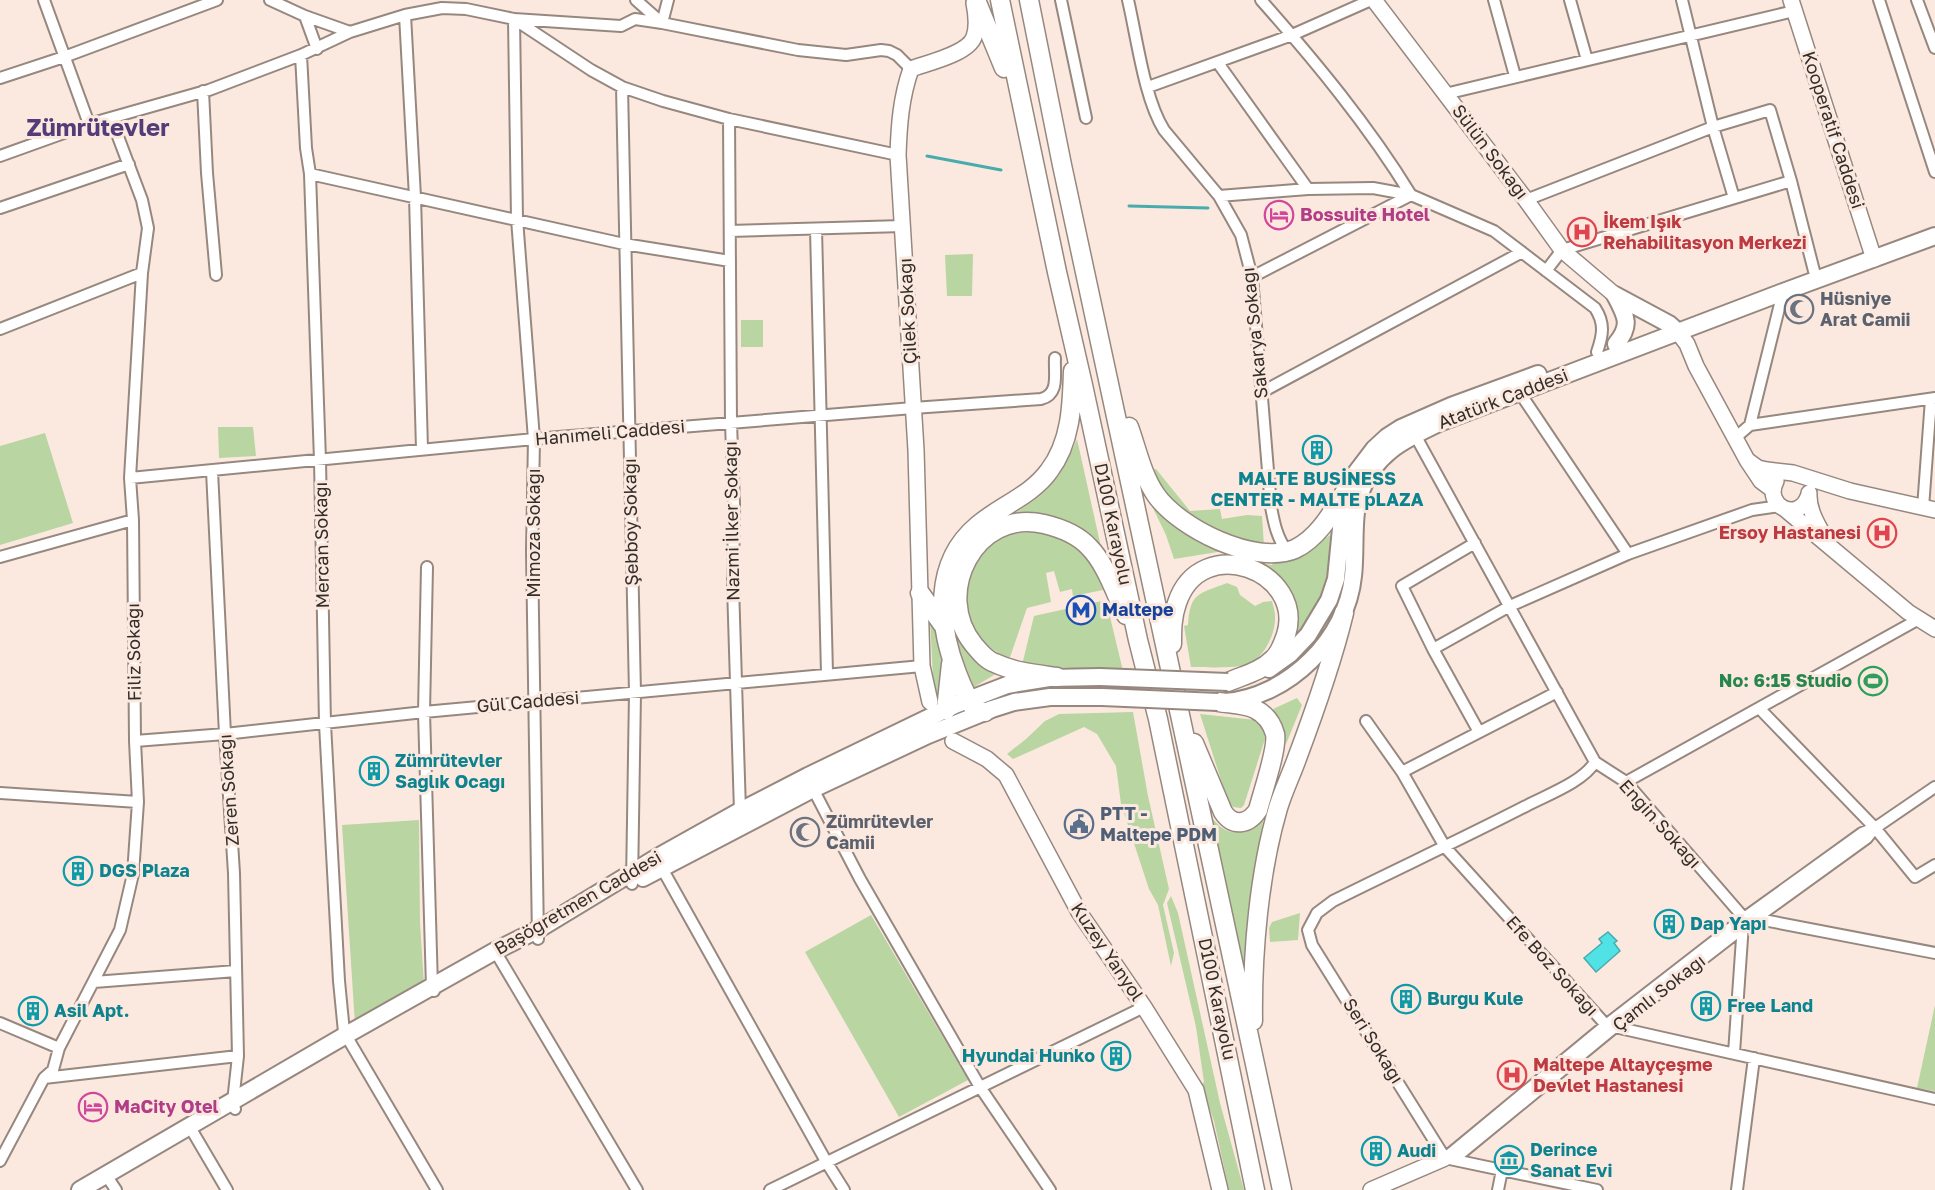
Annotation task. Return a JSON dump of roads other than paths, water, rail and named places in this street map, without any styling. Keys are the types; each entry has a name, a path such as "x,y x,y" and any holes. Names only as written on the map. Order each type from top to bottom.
{"highway":[{"path":"974,0 988,28 1024,121"},
{"name":"D100 Karayolu","path":"1000,0 1074,349 1180,819 1255,1190"},
{"name":"D100 Karayolu","path":"1029,0 1104,363 1282,1190"},
{"path":"985,712 975,710 968,699 952,659 944,627 943,590 950,564 959,546 977,526 1023,495 1042,480 1050,470 1062,447 1069,426 1074,349"},
{"path":"1104,363 1146,476 1155,494 1164,505 1190,524 1225,542 1254,552 1287,551 1316,534 1348,487"},
{"path":"1057,677 1015,670 993,663 976,647 961,623 957,592 964,566 978,545 995,530 1017,523 1040,523 1062,529 1081,540 1100,562 1138,640"},
{"path":"1171,667 1175,612 1179,597 1186,586 1198,573 1211,566 1237,564 1253,569 1275,586 1285,604 1288,621 1284,640 1274,658 1258,670 1228,682"},
{"path":"920,593 944,627"},
{"path":"1254,1064 1252,976 1269,843 1285,788 1336,646 1344,613"},
{"path":"938,706 952,659"},
{"path":"1178,705 1223,812 1233,822 1246,822 1258,810 1275,743 1275,734 1263,714 1254,709 1218,702"}],"main road":[{"name":"Atatürk Caddesi","path":"1100,677 1228,682 1244,679 1278,663 1299,645 1316,624 1334,589 1344,498 1348,487 1359,467 1374,448 1401,428 1451,406 1616,344 1783,292 1873,256 1935,227"},
{"name":"Atatürk Caddesi","path":"1102,697 1235,701 1274,687 1293,676 1320,650 1344,613 1349,601 1353,581 1359,494 1382,457 1396,445 1414,435 1814,271 1873,256 1935,236"},
{"path":"1615,295 1667,330"},
{"path":"1615,295 1624,312 1626,328 1616,344"},
{"name":"Başöğretmen Caddesi","path":"659,863 810,782 938,706 968,699 1017,682 1057,677 1100,677"},
{"name":"Başöğretmen Caddesi","path":"80,1190 234,1106 348,1039 538,934 659,863 740,811 1002,705 1050,697 1102,697"},
{"name":"Başöğretmen Caddesi","path":"95,1190 113,1186 234,1106"}],"street":[{"path":"44,0 89,124"},
{"path":"0,78 64,57 217,0"},
{"path":"270,0 305,16 350,32"},
{"path":"636,0 662,23"},
{"path":"662,23 668,0"},
{"path":"0,156 89,124 203,92 317,49 350,32 405,15 442,9 466,9 514,19 621,26 635,19 798,50 846,55 889,51 897,55 911,69 955,54 970,45 976,30 974,0"},
{"path":"1061,0 1086,118"},
{"name":"Sakarya Sokağı","path":"1128,0 1154,109 1164,130 1219,196 1241,235 1252,277 1271,507 1274,525 1281,544 1287,551"},
{"path":"1261,0 1292,35 1384,153 1411,195"},
{"path":"1148,87 1292,35 1372,0"},
{"name":"Sülün Sokağı","path":"1372,0 1562,250 1615,295"},
{"path":"1494,0 1515,76"},
{"path":"1570,0 1587,60"},
{"path":"1682,0 1689,36 1734,198"},
{"path":"1878,0 1935,172"},
{"path":"1917,0 1935,48"},
{"path":"1445,94 1689,36 1793,5"},
{"name":"Kooperatif Caddesi","path":"1793,5 1873,256"},
{"path":"405,15 415,197 422,449"},
{"path":"305,16 317,49"},
{"path":"514,19 591,70 622,87 729,119 898,155"},
{"name":"Mimoza Sokağı","path":"514,19 517,219 534,439 532,550 538,934"},
{"name":"Mercan Sokağı","path":"302,55 320,460 325,724 339,981 348,1039"},
{"path":"1218,63 1308,189"},
{"name":"Çilek Sokağı","path":"911,69 904,89 900,112 898,155 914,408 922,666 938,706"},
{"name":"Şebboy Sokağı","path":"622,87 635,693 632,879"},
{"path":"203,92 216,275"},
{"path":"1526,200 1713,127 1770,110 1814,271"},
{"name":"Filiz Sokağı","path":"0,1161 44,1078 53,1070 59,1048 120,930 133,874 138,802 130,478 142,273 148,228 142,200 111,118"},
{"name":"Nazmi İlker Sokağı","path":"729,119 731,423 740,811"},
{"path":"0,208 129,164"},
{"path":"309,174 624,244 730,261"},
{"path":"1546,271 1562,250 1791,181"},
{"path":"1219,196 1308,189 1373,188 1411,195 1494,231 1595,308 1603,334 1597,352"},
{"path":"1252,277 1411,195"},
{"path":"730,231 903,226"},
{"path":"816,229 827,673"},
{"path":"1262,392 1522,252"},
{"path":"0,329 142,273"},
{"path":"1735,438 1750,424 1783,292"},
{"path":"1667,330 1687,344 1696,366 1747,460 1778,500 1919,619 1935,629"},
{"name":"Hanımeli Caddesi","path":"130,478 534,439 1045,398 1054,390 1054,358"},
{"path":"1520,393 1628,554"},
{"path":"1747,460 1758,468 1795,475 1850,491 1929,509 1933,398 1750,424"},
{"name":"Engin Sokağı","path":"1414,435 1595,762 1626,782 1744,923"},
{"name":"Zeren Sokağı","path":"212,471 234,873 238,1056 234,1106"},
{"path":"1778,500 1779,478 1795,475 1808,484 1813,515 1828,543"},
{"path":"1778,500 1791,510 1802,507 1809,496 1817,491 1850,491"},
{"path":"1433,649 1510,606 1628,554 1778,500"},
{"path":"0,556 132,520"},
{"path":"1475,543 1402,586 1433,649 1479,732"},
{"path":"427,567 424,712 434,991"},
{"path":"1626,782 1919,619"},
{"name":"Gül Caddesi","path":"135,741 225,734 424,712 827,673 922,666"},
{"path":"1402,772 1557,692"},
{"path":"1759,708 1875,828 1915,877 1935,865"},
{"name":"Efe Boz Sokağı","path":"1366,721 1402,772 1446,847 1610,1026 1935,1099"},
{"name":"Kuzey Yanyol","path":"953,741 987,759 1006,775 1079,912 1144,1007 1196,1090 1220,1190"},
{"path":"1446,847 1565,787 1588,771 1595,762"},
{"path":"810,782 860,879 980,1087 1050,1190"},
{"name":"Çamlı Sokağı","path":"1371,1190 1445,1158 1610,1026 1862,833 1875,828 1935,787"},
{"path":"0,793 138,802"},
{"name":"Çamlı Sokağı","path":"1757,917 1867,838 1875,828"},
{"name":"Seri Sokağı","path":"1445,1158 1312,945 1308,930 1317,913 1333,902 1446,847"},
{"path":"659,863 826,1163 844,1190"},
{"path":"1734,1053 1744,923 1757,917 1935,953"},
{"path":"497,955 637,1190"},
{"path":"94,982 236,971"},
{"path":"770,1190 1144,1007"},
{"path":"0,1023 59,1048"},
{"path":"348,1039 437,1190"},
{"path":"44,1078 238,1056"},
{"path":"1737,1190 1754,1058"},
{"path":"194,1134 227,1190"},
{"path":"1445,1158 1597,1190"},
{"path":"1498,1190 1502,1170"}],"water":[{"path":"1608,932 1617,941 1614,943 1620,951 1596,972 1584,958 1602,943 1599,939"}],"waterway":[{"path":"927,156 1001,170"},
{"path":"1129,206 1208,208"}],"place":[{"name":"Bossuite Hotel","path":"1279,215"},
{"name":"İkem Işık Rehabilitasyon Merkezi","path":"1582,232"},
{"name":"Hüsniye Arat Camii","path":"1799,309"},
{"name":"MALTE BUSİNESS CENTER - MALTE pLAZA","path":"1317,450"},
{"name":"Ersoy Hastanesi","path":"1882,533"},
{"name":"Maltepe","path":"1081,610"},
{"name":"No: 6:15 Studio","path":"1873,681"},
{"name":"Zümrütevler Sağlık Ocağı","path":"374,771"},
{"name":"PTT - Maltepe PDM","path":"1079,824"},
{"name":"Zümrütevler Camii","path":"805,832"},
{"name":"DGS Plaza","path":"78,871"},
{"name":"Dap Yapı","path":"1669,924"},
{"name":"Burgu Kule","path":"1406,999"},
{"name":"Free Land","path":"1706,1006"},
{"name":"Asil Apt.","path":"33,1011"},
{"name":"Hyundai Hunko","path":"1116,1056"},
{"name":"Maltepe Altayçeşme Devlet Hastanesi","path":"1512,1075"},
{"name":"MaCity Otel","path":"93,1107"},
{"name":"Audi","path":"1376,1151"},
{"name":"Derince Sanat Evi","path":"1509,1160"}],"district":[{"name":"Zümrütevler","path":"98,128"}]}
